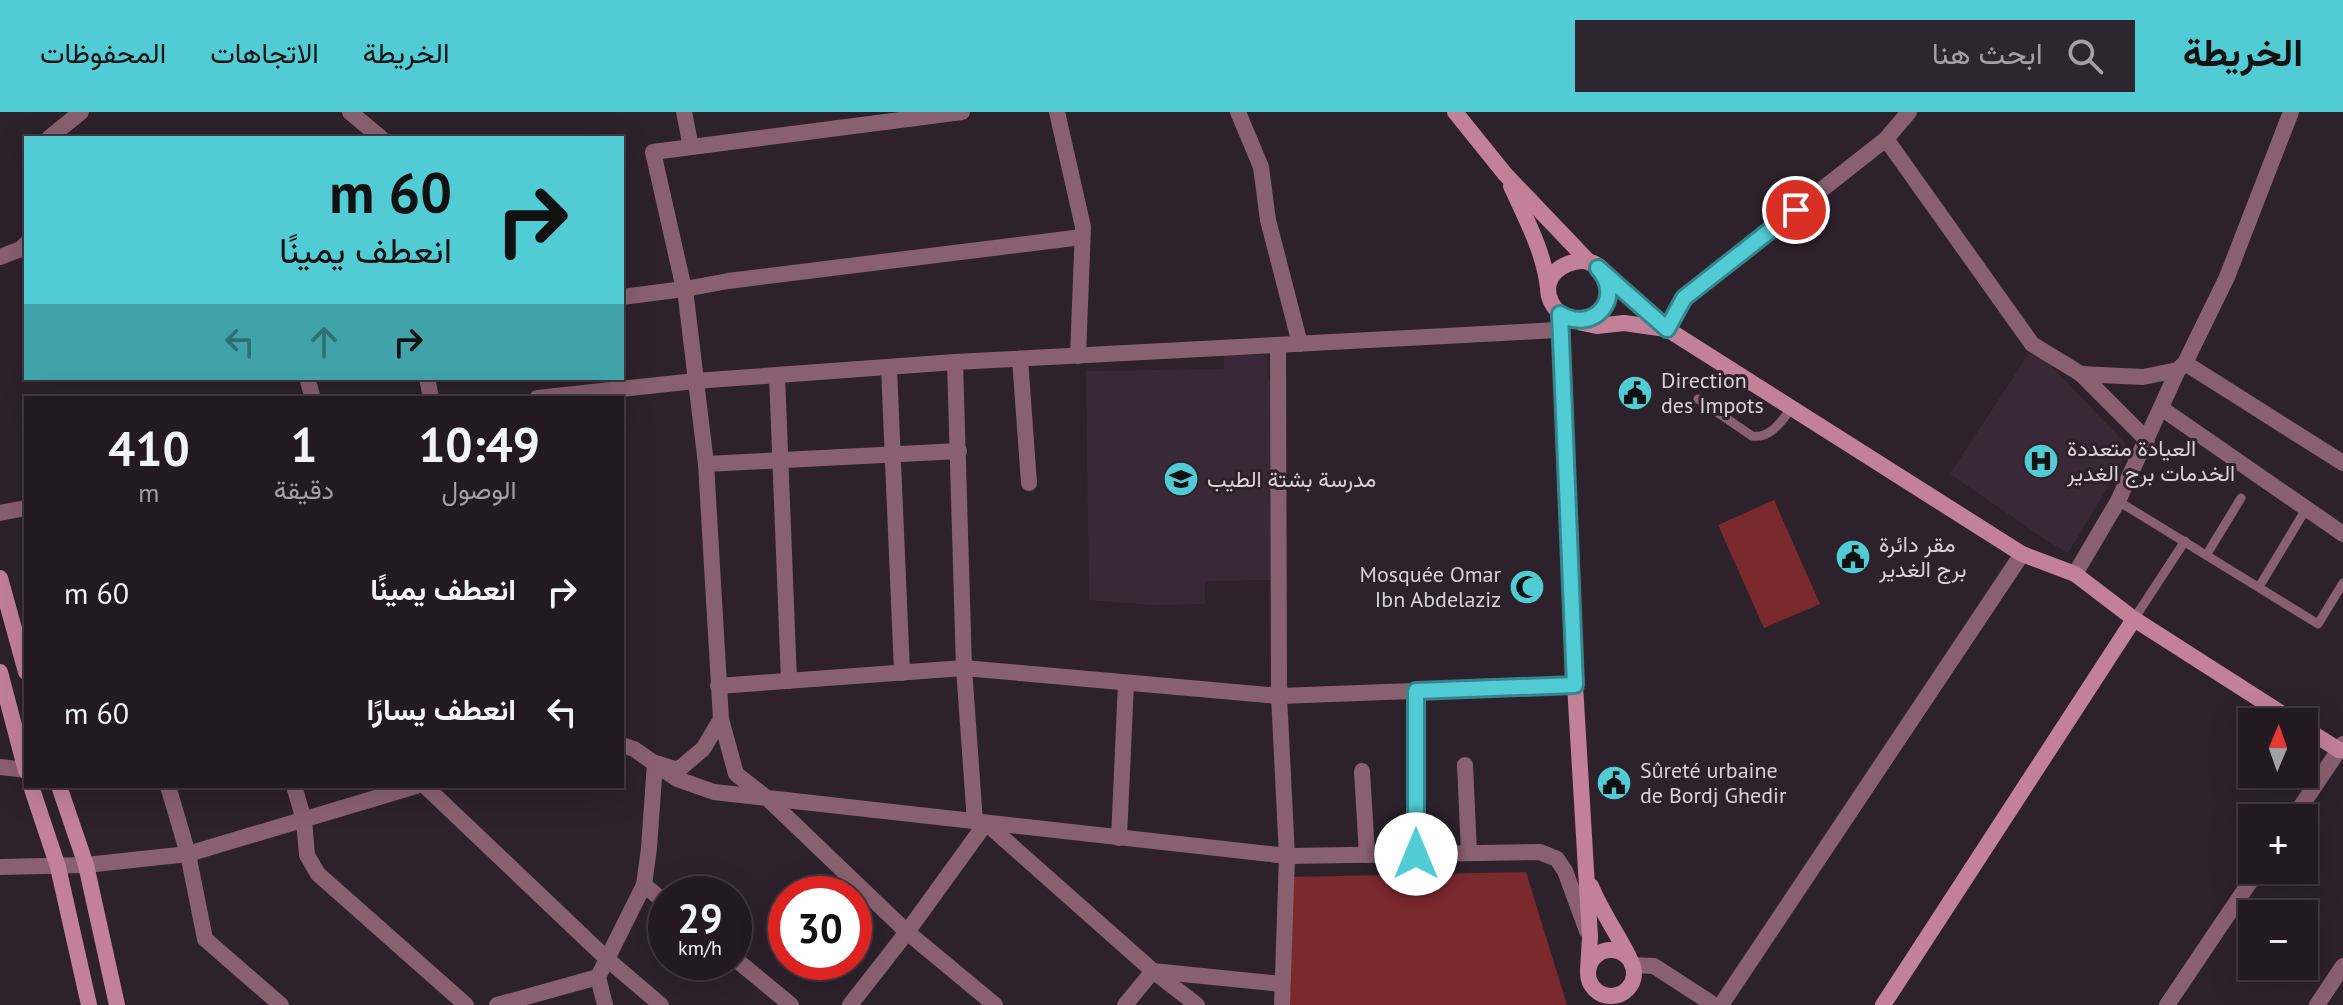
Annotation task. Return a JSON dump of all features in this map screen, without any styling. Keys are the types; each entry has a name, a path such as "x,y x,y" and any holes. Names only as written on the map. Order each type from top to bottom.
{"main road":[{"path":"1455,112 1505,174 1594,265 1667,329 2022,554 2075,574 2134,619 2273,708"},
{"path":"1505,174 1530,228 1559,322 1584,870 1594,1005"},
{"path":"1549,293 1552,276 1565,264 1582,260 1594,265 1608,283 1607,302 1595,316 1559,322"},
{"path":"1577,320 1597,326 1624,323 1667,329"},
{"path":"0,578 24,665"},
{"path":"1887,1004 2134,619"},
{"path":"0,672 24,762"},
{"path":"2318,735 2342,748"},
{"path":"32,788 58,867 89,1005"},
{"path":"60,788 86,865 117,1005"},
{"path":"1584,870 1597,903 1618,934 1635,972 1621,1005"},
{"path":"1630,962 1616,950 1600,952 1594,957 1590,979 1597,991 1610,996 1630,987"}],"street":[{"path":"51,136 81,112"},
{"path":"350,112 379,136"},
{"path":"684,112 691,147"},
{"path":"962,112 653,152 684,289 706,464 721,719 736,774 767,798 907,932 995,1005"},
{"path":"1057,112 1083,227 1078,356"},
{"path":"1238,112 1261,167 1268,220 1300,344"},
{"path":"1667,329 1684,298 1886,139 1909,112"},
{"path":"2075,574 2118,501 2227,277 2291,112"},
{"path":"1886,139 2032,344 2081,374 2147,440"},
{"path":"624,297 1082,237"},
{"path":"0,257 24,247"},
{"path":"556,396 695,381 955,362 1300,344 1559,322"},
{"path":"1278,345 1279,696 1287,856 1282,1005"},
{"path":"1020,359 1029,483"},
{"path":"850,1005 907,932 981,823 964,668 955,362"},
{"path":"2081,374 2143,377 2182,366 2343,463"},
{"path":"889,367 902,673"},
{"path":"777,375 789,681"},
{"path":"2161,408 2343,534"},
{"path":"706,464 959,451"},
{"path":"0,513 24,508"},
{"path":"1721,1005 2022,554"},
{"path":"718,686 964,668 1279,696 1575,685"},
{"path":"1119,838 1126,683"},
{"path":"1416,691 1416,854"},
{"path":"655,763 678,770 703,749 721,719"},
{"path":"624,746 634,749 677,779 714,792 981,823 1287,856 1540,852 1557,859 1565,871 1590,937"},
{"path":"2303,804 2342,748"},
{"path":"605,1005 598,977 644,885 655,763"},
{"path":"1465,765 1469,853"},
{"path":"0,767 24,770"},
{"path":"1362,771 1367,855"},
{"path":"169,788 188,854 205,939 281,1005"},
{"path":"295,788 304,820 307,855 318,874 466,1005"},
{"path":"0,867 58,867 188,854 409,788"},
{"path":"427,788 607,959 661,1005"},
{"path":"981,823 1197,1005"},
{"path":"2167,1005 2249,884"},
{"path":"644,885 648,888"},
{"path":"1630,962 1654,966 1714,1005"},
{"path":"2317,1005 2343,966"},
{"path":"1153,971 1282,984"},
{"path":"1125,1005 1153,971"},
{"path":"752,973 791,1005"},
{"path":"497,1005 598,977"}],"lane":[{"path":"1698,399 1752,436 1761,437 1769,434 1792,408"},
{"path":"2207,554 2241,498"},
{"path":"2118,501 2318,624 2343,583"},
{"path":"2259,587 2306,509"},
{"path":"2134,619 2185,541"}],"shaded area":[{"name":"العيادة متعددة الخدمات برج الغدير","path":"2033,347 2131,449 2068,553 1950,474"},
{"name":"مدرسة بشتة الطيب","path":"1224,355 1267,355 1268,379 1273,379 1276,580 1205,581 1205,604 1154,605 1089,600 1086,371 1224,369"},
{"path":"1774,500 1820,604 1764,628 1718,525"},
{"path":"1526,872 1567,1005 1288,1005 1291,877"}],"place":[{"name":"Direction des Impots","path":"1635,393"},
{"name":"العيادة متعددة الخدمات برج الغدير","path":"2041,461"},
{"name":"مدرسة بشتة الطيب","path":"1181,479"},
{"name":"مقر دائرة برج الغدير","path":"1853,557"},
{"name":"Mosquée Omar Ibn Abdelaziz","path":"1527,587"},
{"name":"Sûreté urbaine de Bordj Ghedir","path":"1614,783"}],"route":[{"path":"1416,854 1416,691 1575,685 1560,314 1586,320 1602,310 1609,292 1605,275 1598,268 1667,329 1684,298 1796,210"}]}
